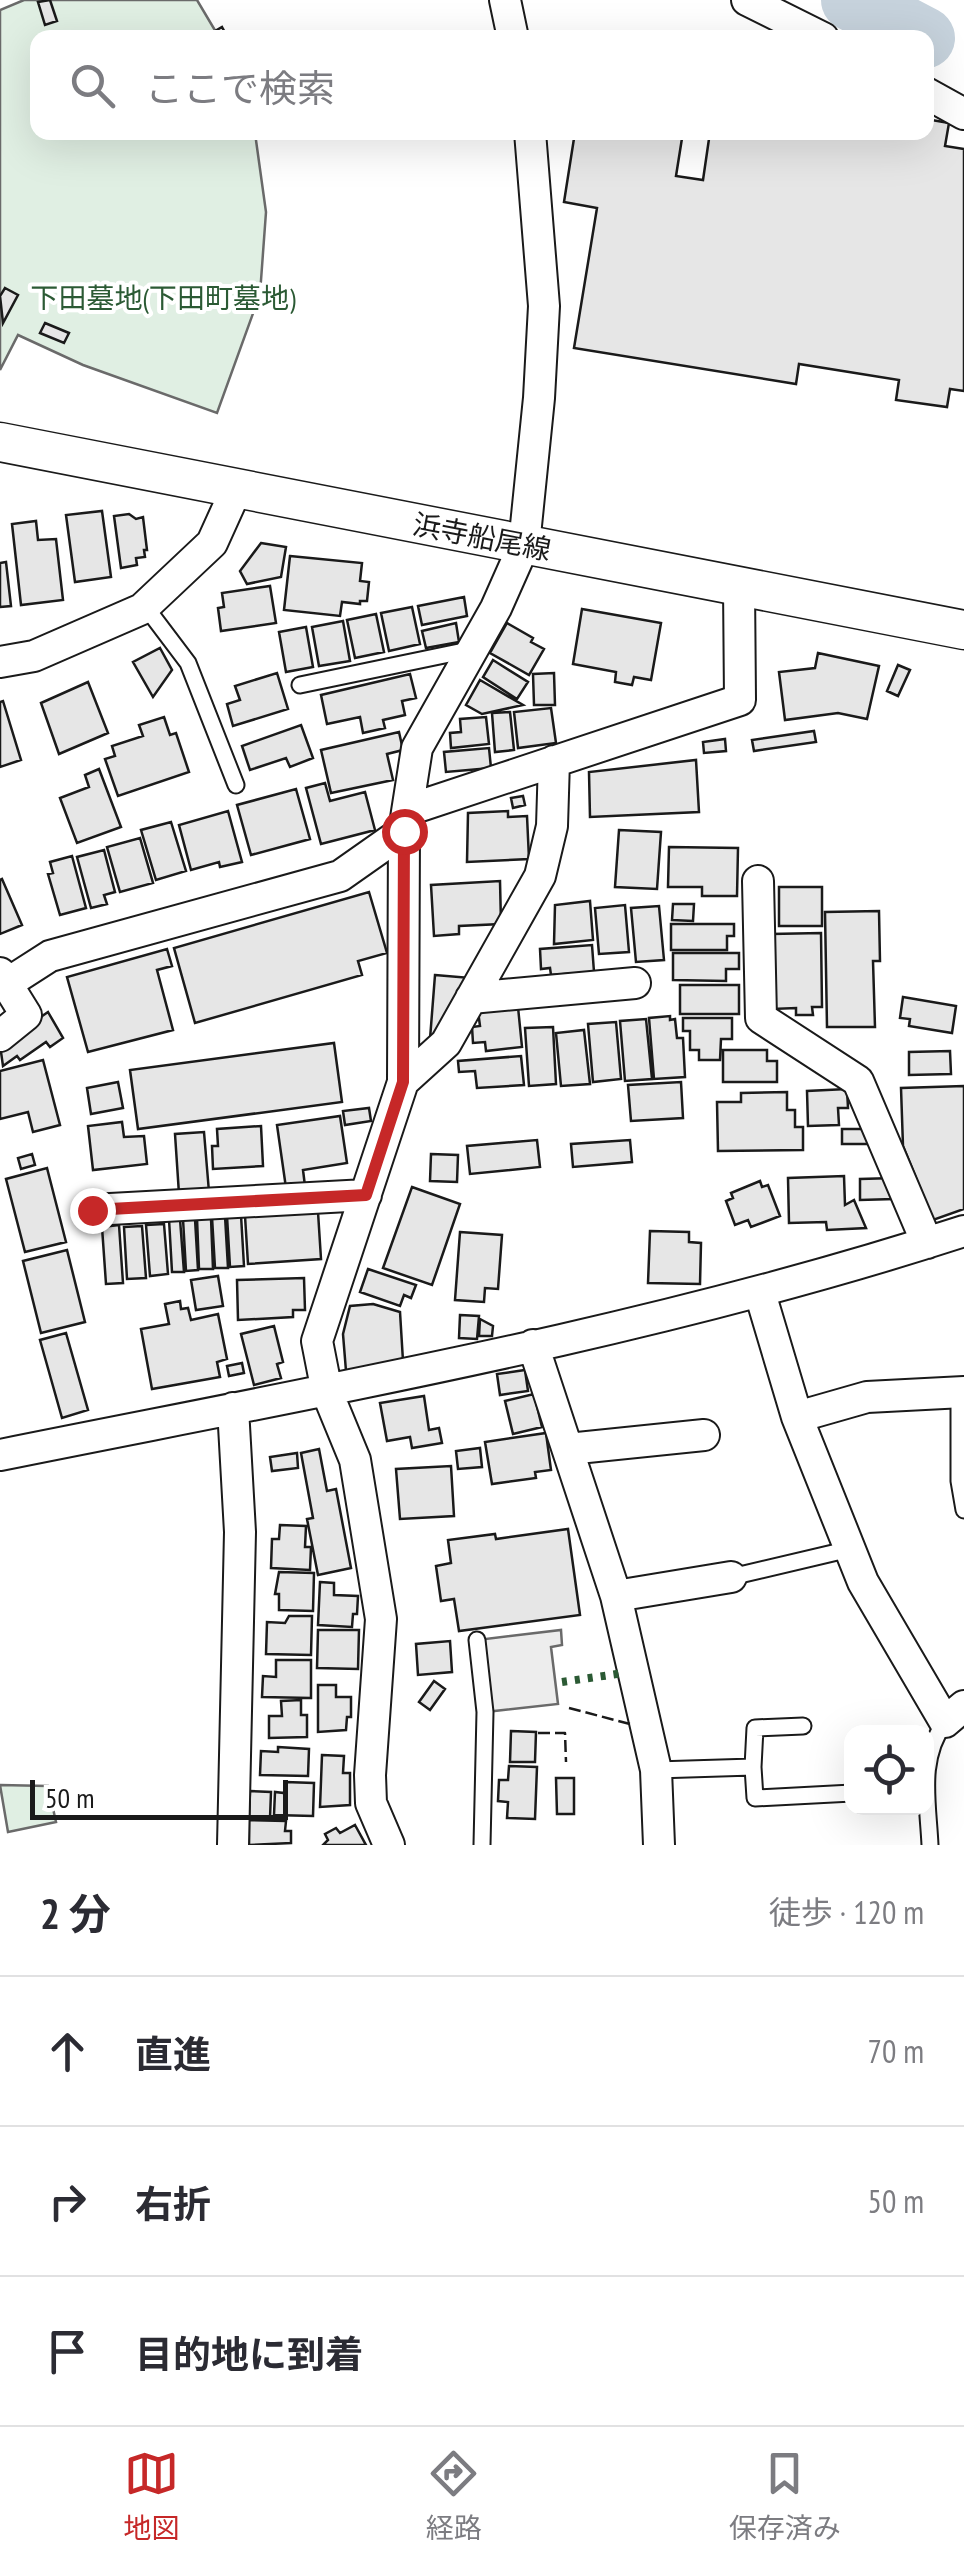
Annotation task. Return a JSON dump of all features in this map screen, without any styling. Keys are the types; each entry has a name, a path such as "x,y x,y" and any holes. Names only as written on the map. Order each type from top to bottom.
{"street":[{"path":"505,0 511,30"},
{"path":"748,0 807,30"},
{"path":"934,97 964,114"},
{"path":"388,1845 371,1803 370,1775 381,1619 355,1460 326,1392 317,1341 403,1082 406,820 418,748 496,608 524,545 538,416 544,306 531,140"},
{"name":"浜寺船尾線","path":"0,442 964,630"},
{"path":"0,662 34,656 144,606 212,543 236,490"},
{"path":"0,1036 26,1015 4,978 50,956 340,876 406,820 554,761 740,700 738,586"},
{"path":"403,1082 446,1043 540,876 552,826 554,761"},
{"path":"758,881 761,1018 858,1082 927,1243"},
{"path":"471,998 635,984"},
{"path":"92,1210 366,1195"},
{"path":"0,1455 326,1392 760,1294 964,1231"},
{"path":"760,1294 797,1417 863,1582 954,1714"},
{"path":"534,1345 616,1596 656,1770 659,1845"},
{"path":"797,1417 867,1396 962,1393"},
{"path":"232,1845 240,1550 233,1408"},
{"path":"568,1449 704,1435"},
{"path":"616,1596 730,1576"}],"lane":[{"path":"144,606 188,663 236,785"},
{"path":"300,685 458,652 470,654"},
{"path":"962,1393 959,1481 964,1510"},
{"path":"730,1576 850,1549"},
{"path":"477,1640 486,1712 482,1845"},
{"path":"930,1845 926,1761 932,1740 954,1714"},
{"path":"803,1726 755,1728 756,1798 844,1793"},
{"path":"656,1770 753,1767"}],"green space":[{"name":"下田墓地(下田町墓地)","path":"24,0 197,0 215,30 30,30 30,140 256,140 266,212 260,294 217,413 83,365 18,335 0,370 0,10"},
{"path":"0,1785 48,1786 56,1822 8,1832"}],"shaded area":[{"path":"561,1630 562,1645 551,1647 558,1704 485,1712 477,1640"}],"building":[{"path":"50,0 57,21 45,25 38,2"},
{"path":"934,120 949,123 945,146 964,149 964,391 950,389 947,407 896,400 899,380 799,364 796,384 574,348 597,208 564,202 574,140 682,140 676,176 703,180 709,140 934,140"},
{"path":"5,288 18,295 3,323 0,296"},
{"path":"45,323 69,333 64,343 40,333"},
{"path":"102,511 111,577 75,582 66,515"},
{"path":"129,514 136,519 143,517 147,550 145,557 136,558 137,565 121,568 114,516"},
{"path":"36,521 38,540 56,539 63,600 21,605 12,524"},
{"path":"261,543 286,547 281,577 247,584 240,571"},
{"path":"290,556 362,563 360,581 369,582 367,601 342,602 340,616 284,610"},
{"path":"6,562 11,606 0,607 0,563"},
{"path":"270,586 276,623 221,631 218,608 224,607 222,593"},
{"path":"464,597 467,616 422,625 418,606"},
{"path":"412,607 420,644 389,651 381,613"},
{"path":"582,609 661,623 651,680 634,677 632,685 615,682 616,672 573,664"},
{"path":"376,614 384,652 355,658 347,620"},
{"path":"343,621 350,661 319,666 312,627"},
{"path":"456,623 459,642 426,648 422,631"},
{"path":"507,623 544,649 529,675 490,653"},
{"path":"306,627 313,667 286,672 279,632"},
{"path":"160,648 172,670 153,697 133,662"},
{"path":"818,653 879,666 867,719 838,713 785,720 779,672 815,668"},
{"path":"493,660 528,682 517,699 483,677"},
{"path":"898,665 910,670 898,696 887,691"},
{"path":"277,673 288,709 233,726 227,704 240,700 235,686"},
{"path":"554,673 555,705 534,705 533,674"},
{"path":"410,674 416,698 402,701 405,715 383,720 385,728 363,733 360,717 327,724 321,695"},
{"path":"480,680 523,705 482,714 466,705"},
{"path":"88,682 108,733 59,754 41,703"},
{"path":"3,701 21,760 0,767 0,702"},
{"path":"551,708 556,743 518,748 514,712"},
{"path":"510,712 514,750 495,752 492,713"},
{"path":"164,717 170,735 176,733 189,772 118,796 105,759 115,756 112,746 143,736 139,725"},
{"path":"486,717 489,744 451,748 450,733 461,732 460,719"},
{"path":"301,725 313,758 290,767 286,758 250,770 242,746"},
{"path":"814,731 816,742 754,751 752,740"},
{"path":"399,732 403,750 387,754 393,780 331,793 321,750"},
{"path":"725,739 726,751 704,753 703,742"},
{"path":"489,748 491,768 446,772 444,752"},
{"path":"696,760 699,812 590,817 589,772"},
{"path":"99,769 121,827 77,843 60,798 89,787 85,775"},
{"path":"325,783 330,801 365,792 375,830 321,844 306,788"},
{"path":"296,789 310,839 251,855 237,805"},
{"path":"523,796 525,805 513,808 511,798"},
{"path":"228,811 242,862 220,867 219,862 191,870 179,825"},
{"path":"508,811 508,817 527,816 529,859 467,862 468,813"},
{"path":"171,822 186,871 156,880 141,830"},
{"path":"619,830 661,832 657,889 615,887"},
{"path":"140,838 153,883 120,892 107,847"},
{"path":"669,847 738,848 737,896 702,896 702,887 668,887"},
{"path":"104,850 115,892 104,895 107,904 91,908 77,857"},
{"path":"72,856 86,908 60,915 48,874 53,873 50,862"},
{"path":"0,880 22,925 0,934"},
{"path":"500,881 501,924 459,926 459,934 434,936 431,885"},
{"path":"779,887 822,887 822,926 779,926"},
{"path":"369,892 387,953 358,961 362,975 195,1023 174,948"},
{"path":"590,901 593,940 554,944 555,905"},
{"path":"673,904 694,904 693,921 672,920"},
{"path":"625,905 629,952 599,954 595,908"},
{"path":"659,906 664,960 636,962 631,908"},
{"path":"879,911 880,961 873,961 875,1027 827,1027 825,912"},
{"path":"671,924 734,924 734,936 727,936 727,950 671,950"},
{"path":"821,933 822,1007 812,1007 813,1015 796,1015 796,1008 772,1009 771,934"},
{"path":"592,945 594,972 551,975 550,968 541,969 540,949"},
{"path":"167,949 172,966 157,970 173,1030 88,1052 67,977"},
{"path":"673,953 739,953 739,969 726,969 726,981 673,980"},
{"path":"435,975 471,978 438,1039 430,1039"},
{"path":"680,985 739,985 739,1014 680,1014"},
{"path":"903,997 956,1006 952,1033 909,1026 910,1019 900,1018"},
{"path":"518,1007 522,1047 486,1051 485,1042 473,1043 472,1027 480,1026 478,1011"},
{"path":"48,1012 63,1038 50,1047 46,1042 20,1060 17,1056 3,1066 0,1045"},
{"path":"670,1016 670,1020 675,1019 677,1038 683,1038 685,1077 654,1079 649,1018"},
{"path":"683,1018 732,1018 732,1039 721,1039 720,1060 699,1060 699,1050 690,1050 690,1031 683,1031"},
{"path":"646,1019 652,1079 625,1081 620,1021"},
{"path":"616,1022 621,1079 593,1082 588,1024"},
{"path":"553,1027 556,1084 529,1086 525,1028"},
{"path":"584,1030 590,1084 561,1086 556,1033"},
{"path":"334,1043 342,1102 138,1129 130,1070"},
{"path":"723,1050 767,1050 767,1061 777,1061 777,1082 723,1082"},
{"path":"950,1051 951,1074 909,1075 909,1052"},
{"path":"521,1056 524,1085 477,1088 475,1071 459,1072 458,1061"},
{"path":"43,1060 60,1125 33,1132 28,1112 0,1119 0,1071"},
{"path":"118,1082 123,1108 91,1114 87,1088"},
{"path":"681,1082 683,1118 631,1121 628,1085"},
{"path":"964,1086 964,1209 933,1220 903,1146 901,1088"},
{"path":"847,1089 848,1108 838,1108 839,1125 808,1126 807,1091"},
{"path":"787,1092 787,1110 795,1110 795,1127 803,1127 803,1150 718,1151 717,1102 741,1102 741,1093"},
{"path":"369,1108 371,1121 345,1125 343,1111"},
{"path":"340,1116 347,1163 303,1170 305,1186 286,1188 277,1125"},
{"path":"122,1122 124,1137 144,1136 147,1164 93,1170 88,1126"},
{"path":"261,1126 263,1166 213,1169 212,1146 218,1146 217,1129"},
{"path":"842,1129 871,1129 871,1144 842,1144"},
{"path":"204,1132 209,1192 179,1194 175,1134"},
{"path":"537,1140 540,1167 470,1174 467,1146"},
{"path":"630,1140 632,1162 573,1167 571,1144"},
{"path":"32,1154 35,1165 21,1169 18,1158"},
{"path":"431,1154 458,1155 457,1182 430,1181"},
{"path":"47,1168 66,1242 25,1252 6,1179"},
{"path":"844,1176 845,1205 854,1200 866,1228 827,1230 826,1222 789,1223 788,1178"},
{"path":"894,1178 894,1199 860,1200 860,1179"},
{"path":"760,1181 762,1187 768,1185 780,1216 751,1227 748,1220 735,1225 726,1201 733,1198 731,1193"},
{"path":"412,1187 460,1204 432,1285 383,1268"},
{"path":"318,1212 321,1259 248,1264 245,1216"},
{"path":"241,1215 244,1266 230,1267 227,1216"},
{"path":"225,1216 228,1268 215,1268 212,1217"},
{"path":"197,1218 211,1218 213,1269 199,1269"},
{"path":"169,1219 180,1219 184,1272 172,1272"},
{"path":"183,1219 195,1219 198,1270 186,1271"},
{"path":"164,1224 168,1274 150,1276 146,1225"},
{"path":"119,1225 123,1283 106,1284 102,1227"},
{"path":"142,1226 146,1278 127,1279 124,1227"},
{"path":"650,1231 689,1232 689,1242 701,1243 700,1284 648,1283"},
{"path":"460,1232 502,1235 498,1289 485,1288 484,1302 455,1300"},
{"path":"67,1250 85,1322 41,1333 23,1261"},
{"path":"368,1269 416,1285 411,1298 404,1295 400,1306 360,1292"},
{"path":"218,1276 223,1306 196,1310 191,1280"},
{"path":"304,1278 305,1310 293,1310 293,1317 238,1320 237,1280"},
{"path":"180,1301 181,1309 188,1308 191,1320 218,1314 227,1359 217,1362 220,1377 152,1389 141,1329 169,1324 165,1304"},
{"path":"373,1304 400,1312 403,1361 346,1371 343,1334 350,1306"},
{"path":"460,1315 479,1316 477,1339 459,1338"},
{"path":"480,1319 493,1326 492,1336 479,1336"},
{"path":"274,1326 283,1362 277,1364 281,1378 254,1385 241,1334"},
{"path":"66,1333 88,1410 62,1418 40,1340"},
{"path":"242,1363 244,1373 229,1376 227,1366"},
{"path":"525,1370 528,1391 500,1395 497,1374"},
{"path":"534,1394 542,1427 513,1434 505,1401"},
{"path":"424,1396 429,1430 439,1428 442,1443 412,1448 410,1437 387,1441 380,1403"},
{"path":"546,1433 551,1470 535,1472 536,1478 492,1484 485,1442"},
{"path":"480,1448 482,1467 458,1469 456,1451"},
{"path":"319,1449 327,1491 336,1489 351,1568 318,1575 307,1519 313,1518 301,1453"},
{"path":"297,1453 298,1468 272,1471 270,1457"},
{"path":"451,1466 454,1516 400,1519 396,1469"},
{"path":"280,1525 306,1526 305,1547 311,1547 310,1570 271,1568 272,1539 279,1539"},
{"path":"568,1529 580,1615 459,1631 454,1599 441,1601 436,1566 451,1563 448,1540 495,1534 496,1539"},
{"path":"279,1572 314,1573 313,1611 279,1610 279,1594 275,1594"},
{"path":"320,1582 334,1583 334,1595 358,1596 352,1627 318,1625"},
{"path":"289,1616 312,1616 311,1655 266,1654 267,1622 285,1623"},
{"path":"318,1630 359,1630 358,1669 317,1668"},
{"path":"450,1641 452,1672 418,1675 416,1644"},
{"path":"276,1660 311,1660 311,1698 262,1697 263,1676 276,1677"},
{"path":"434,1681 445,1689 430,1710 419,1702"},
{"path":"318,1685 336,1685 336,1697 351,1697 346,1730 318,1732"},
{"path":"301,1700 301,1715 307,1715 307,1737 269,1738 269,1716 282,1716 281,1701"},
{"path":"511,1731 536,1732 535,1762 510,1762"},
{"path":"278,1747 309,1749 308,1776 260,1775 261,1751 278,1752"},
{"path":"322,1755 344,1756 343,1773 350,1773 350,1805 320,1807"},
{"path":"509,1766 537,1767 535,1819 507,1818 508,1802 498,1801 499,1780 508,1780"},
{"path":"556,1778 574,1778 574,1814 557,1814"},
{"path":"285,1782 314,1783 313,1816 274,1815 275,1792 284,1793"},
{"path":"250,1791 271,1792 270,1818 249,1818"},
{"path":"249,1820 286,1821 285,1831 291,1831 291,1843 249,1845"},
{"path":"355,1825 366,1845 323,1845 328,1840 325,1834 336,1828 340,1833"}],"waterway":[{"path":"852,0 909,30"}],"hedge":[{"path":"562,1682 624,1673"}],"fence":[{"path":"569,1708 630,1724"},
{"path":"538,1733 565,1733 566,1762"}],"route":[{"path":"92,1210 366,1195 403,1082 404,831"}]}
